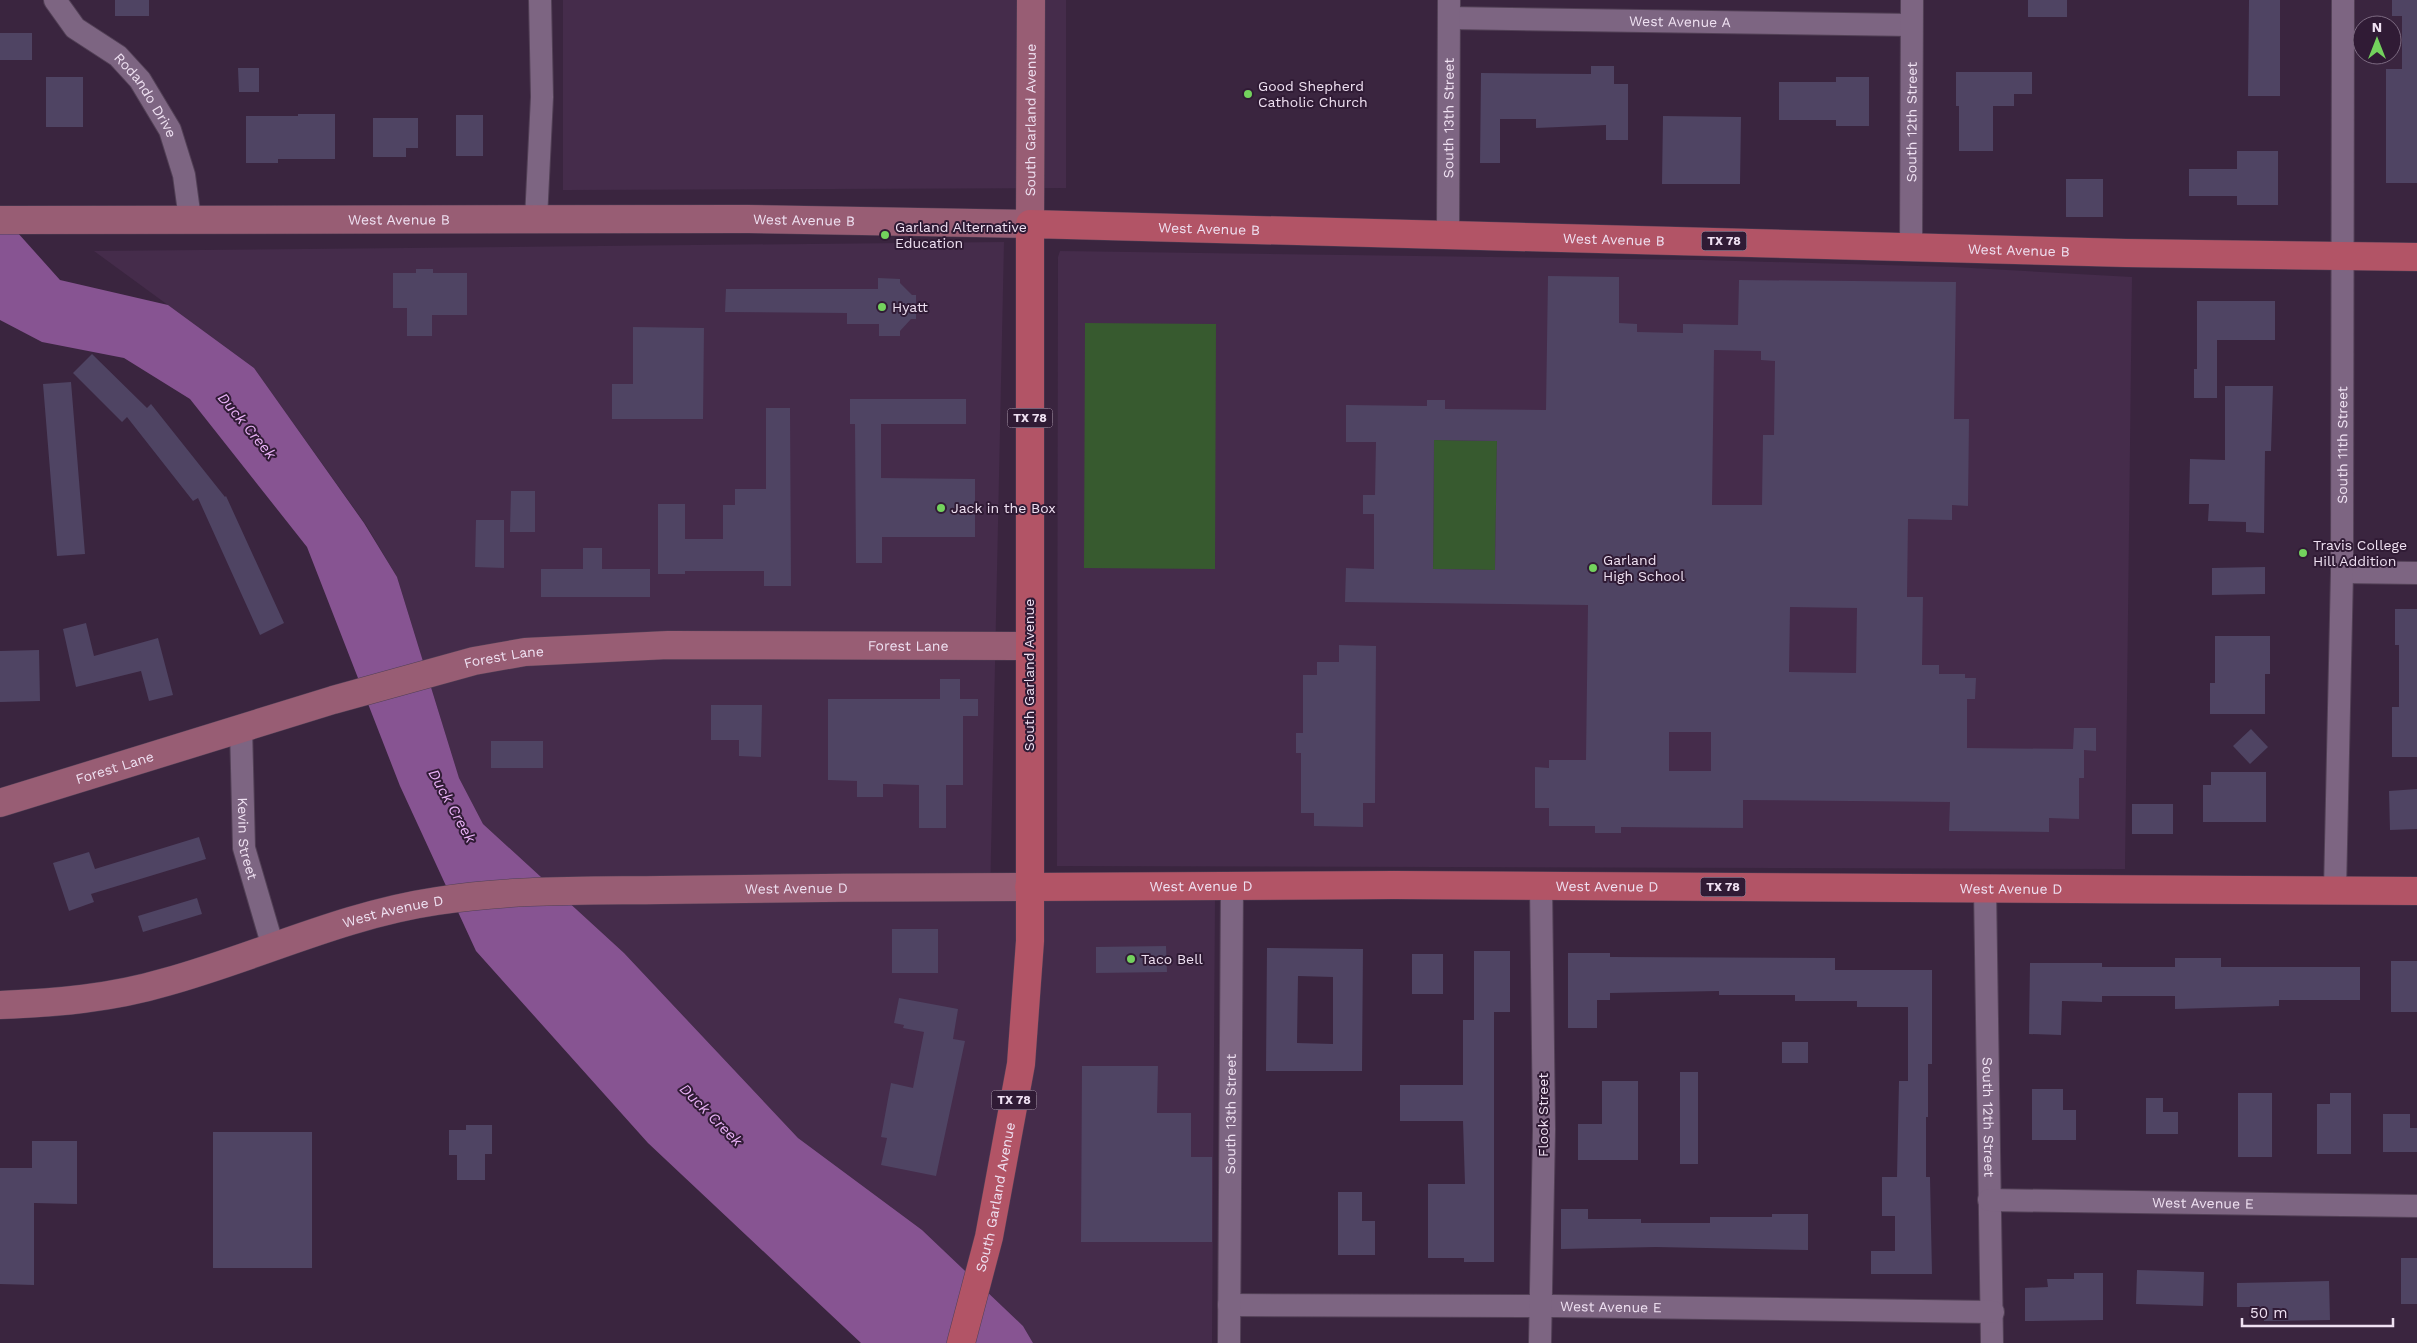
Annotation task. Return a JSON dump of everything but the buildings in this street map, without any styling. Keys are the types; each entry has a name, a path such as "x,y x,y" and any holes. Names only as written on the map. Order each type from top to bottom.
{"main road":[{"name":"South Garland Avenue","path":"961,1343 989,1237 1021,1064 1030,941 1028,646 1031,0"},
{"name":"West Avenue B","path":"0,220 748,219 2417,257"},
{"name":"Forest Lane","path":"0,803 333,700 451,667 525,652 668,645 1028,646"},
{"name":"West Avenue D","path":"0,1005 37,1004 117,995 167,982 273,947 337,923 416,905 491,895 608,891 1232,886 2417,891"}],"street":[{"name":"Rodando Drive","path":"55,0 75,28 118,56 140,80 170,130 184,175 190,219"},
{"path":"536,219 542,98 540,0"},
{"name":"South 12th Street","path":"1911,246 1912,0"},
{"name":"South 11th Street","path":"2335,890 2342,572 2343,0"},
{"name":"West Avenue A","path":"1449,9 1912,25"},
{"name":"South 13th Street","path":"1448,234 1449,9"},
{"path":"2342,572 2417,572"},
{"name":"Kevin Street","path":"241,728 244,848 273,947"},
{"name":"South 13th Street","path":"1229,1343 1232,886"},
{"name":"Flook Street","path":"1540,1343 1544,1128 1541,886"},
{"name":"South 12th Street","path":"1985,889 1992,1343"},
{"name":"West Avenue E","path":"1989,1200 2417,1206"},
{"name":"West Avenue E","path":"1229,1305 1540,1306 1993,1312"}],"shaded area":[{"path":"563,0 1066,0 1066,188 563,190"},
{"path":"1004,242 990,900 1215,899 1212,1343 1033,1343 1023,1326 922,1230 798,1138 624,953 483,824 459,778 397,577 366,525 254,368 94,251"},
{"name":"Garland High School","path":"1060,251 1702,260 1954,267 2132,277 2125,869 1057,866 1058,257"}],"green space":[{"path":"1085,323 1216,324 1215,569 1084,568"},
{"path":"1434,440 1497,441 1495,570 1433,569"}],"water":[{"name":"Duck Creek","path":"0,213 60,280 168,305 254,368 364,523 397,577 459,778 483,824 624,953 798,1138 922,1230 1023,1326 1033,1343 861,1343 648,1143 476,951 400,786 307,547 190,399 124,358 42,342 0,320"}],"place":[{"name":"Good Shepherd Catholic Church","path":"1248,94"},
{"name":"Garland Alternative Education","path":"885,235"},
{"name":"Hyatt","path":"882,307"},
{"name":"Jack in the Box","path":"941,508"},
{"name":"Travis College Hill Addition","path":"2303,553"},
{"name":"Garland High School","path":"1593,568"},
{"name":"Taco Bell","path":"1131,959"}]}
